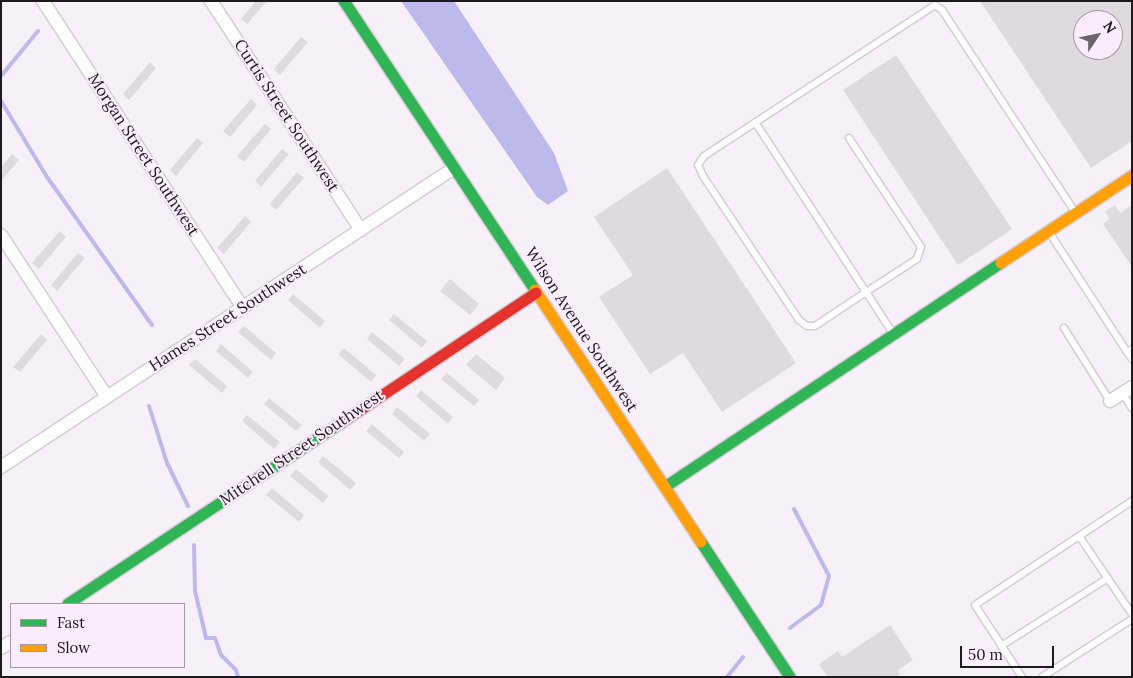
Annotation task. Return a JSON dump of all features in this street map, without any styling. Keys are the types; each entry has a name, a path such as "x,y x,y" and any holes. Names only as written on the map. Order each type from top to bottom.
{"street":[{"name":"Morgan Street Southwest","path":"43,1 243,308"},
{"name":"Curtis Street Southwest","path":"211,1 361,230"},
{"name":"Wilson Avenue Southwest","path":"344,1 790,677"},
{"name":"Hames Street Southwest","path":"1,467 454,168"},
{"path":"665,487 1132,176"},
{"path":"1,235 107,397"},
{"name":"Mitchell Street Southwest","path":"70,603 536,293"},
{"path":"1110,401 1127,390"}],"lane":[{"path":"849,138 921,247 917,259 815,326 807,326 799,320 703,176 698,165 704,156 934,3 942,10 1076,213"},
{"path":"755,122 894,335"},
{"path":"1048,232 1129,350 1132,359"},
{"path":"1064,328 1110,401"},
{"path":"1127,390 1132,408"},
{"path":"1022,677 975,605 1132,501"},
{"path":"1079,536 1132,614"},
{"path":"1001,646 1108,578"},
{"path":"1042,677 1132,619"}],"shaded area":[{"path":"401,1 454,1 554,153 568,191 548,205 537,197"}],"building":[{"path":"256,1 267,1 247,24 241,19"},
{"path":"980,1 1132,1 1132,141 1091,168"},
{"path":"301,37 308,42 280,75 274,69"},
{"path":"896,55 1012,229 958,265 843,90"},
{"path":"150,62 156,68 129,100 123,94"},
{"path":"251,99 257,105 230,137 223,131"},
{"path":"265,124 271,129 244,162 237,156"},
{"path":"197,138 203,143 176,176 170,170"},
{"path":"282,149 289,154 261,187 255,181"},
{"path":"12,154 19,160 1,181 1,167"},
{"path":"667,168 796,363 722,412 683,353 650,374 599,297 633,275 594,217"},
{"path":"297,172 304,178 276,210 270,204"},
{"path":"1115,205 1120,213 1132,205 1132,267 1103,224 1110,219 1105,212"},
{"path":"245,216 251,222 224,254 217,248"},
{"path":"60,231 66,237 39,269 32,263"},
{"path":"78,253 85,258 57,291 51,285"},
{"path":"450,279 479,304 470,315 440,291"},
{"path":"293,294 325,321 320,328 288,300"},
{"path":"394,314 427,341 422,348 389,320"},
{"path":"244,326 276,353 271,360 238,332"},
{"path":"372,332 405,359 399,366 367,339"},
{"path":"41,334 47,340 20,372 13,367"},
{"path":"221,344 253,372 248,378 216,351"},
{"path":"344,348 376,375 371,382 338,354"},
{"path":"476,354 505,378 496,390 466,365"},
{"path":"195,359 227,386 222,393 189,365"},
{"path":"447,373 479,400 474,406 441,379"},
{"path":"421,390 453,417 448,424 416,396"},
{"path":"269,398 302,425 296,431 264,404"},
{"path":"397,407 430,434 424,441 392,414"},
{"path":"247,415 280,442 274,449 242,421"},
{"path":"372,424 404,452 399,458 366,431"},
{"path":"323,456 356,483 350,490 318,462"},
{"path":"296,469 328,496 323,503 290,476"},
{"path":"272,488 304,515 299,522 266,495"},
{"path":"890,625 913,660 898,670 900,674 896,677 828,677 819,664 838,651 842,657"}],"waterway":[{"path":"1,76 38,31"},
{"path":"1,101 47,177 152,325"},
{"path":"149,406 167,463 188,506"},
{"path":"790,628 821,605 829,576 794,509"},
{"path":"194,545 195,591 206,638 215,638 221,655 236,670 238,677"},
{"path":"727,677 743,657"}],"traffic: fast":[{"path":"344,1 535,290"},
{"path":"665,487 1001,263"},
{"path":"70,603 341,423"},
{"path":"701,542 790,677"}],"traffic: slow":[{"path":"1001,263 1132,176"},
{"path":"535,290 701,542"}],"traffic: jam":[{"path":"341,423 536,293"}]}
